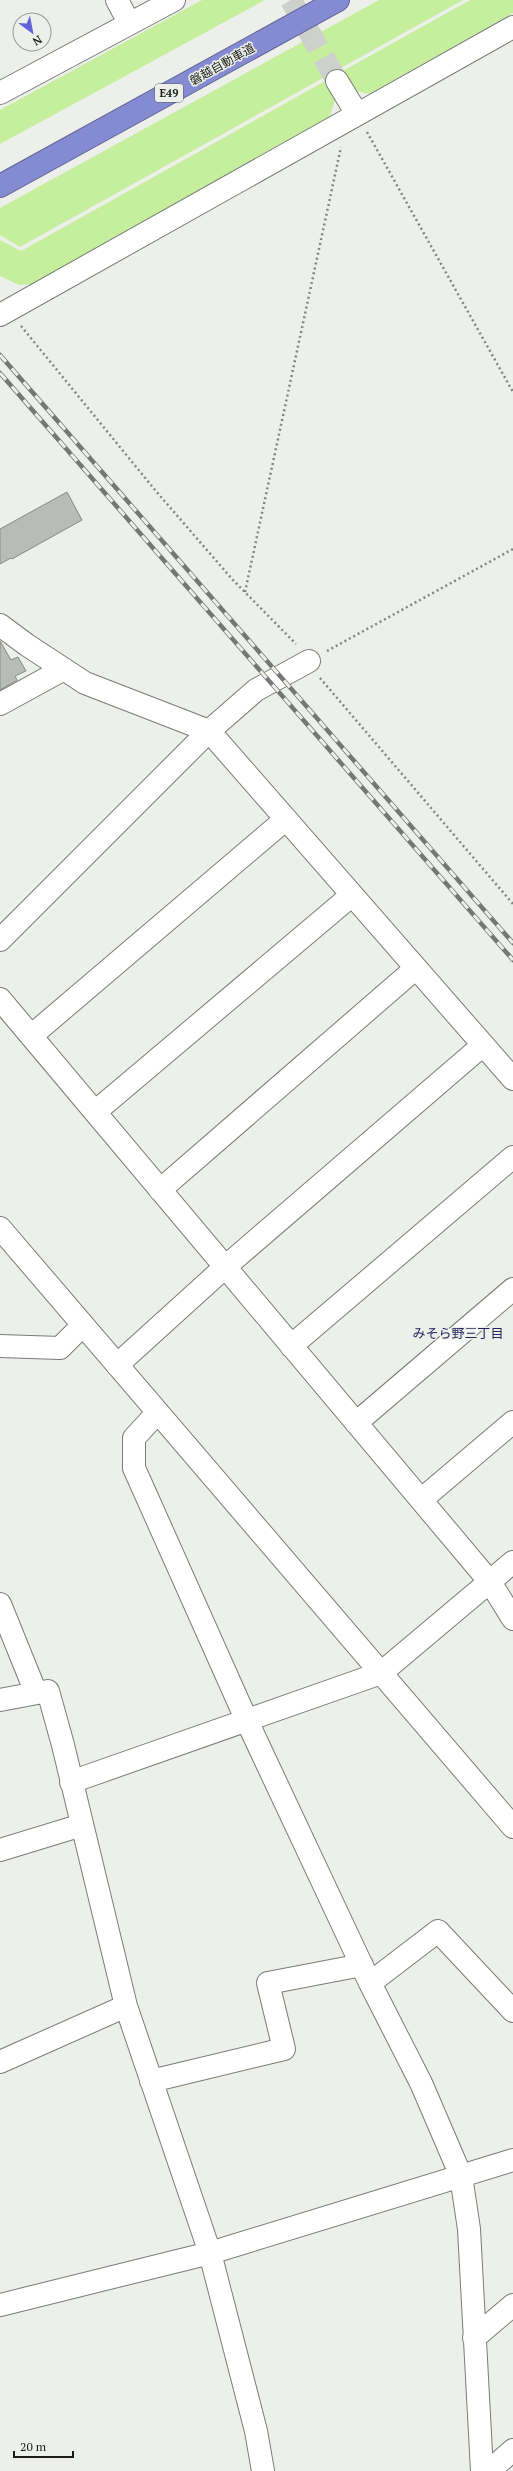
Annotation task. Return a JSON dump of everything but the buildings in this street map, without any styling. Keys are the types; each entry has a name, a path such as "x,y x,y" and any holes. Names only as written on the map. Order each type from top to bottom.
{"highway":[{"name":"磐越自動車道","path":"0,186 338,0"}],"street":[{"path":"116,0 129,23"},
{"path":"0,93 174,0"},
{"path":"4,306 349,120 513,27"},
{"path":"337,81 349,120"},
{"path":"0,625 85,683 209,731 513,1079"},
{"path":"0,940 209,731 256,690 309,661"},
{"path":"0,704 64,670"},
{"path":"30,1036 286,819"},
{"path":"95,1112 352,895"},
{"path":"160,1190 416,968"},
{"path":"0,999 490,1582 513,1619"},
{"path":"117,1365 225,1267 483,1045"},
{"path":"292,1346 513,1157"},
{"path":"0,1228 513,1827"},
{"path":"356,1422 513,1289"},
{"path":"0,1346 60,1348 83,1325"},
{"path":"157,1413 134,1438 134,1468 247,1721 366,1974 421,2082 461,2176 469,2229 482,2471"},
{"path":"421,1500 513,1422"},
{"path":"71,1782 381,1673 513,1562"},
{"path":"0,1604 36,1693"},
{"path":"0,1700 48,1691 126,2006 210,2253 256,2431 263,2471"},
{"path":"0,1850 82,1825"},
{"path":"151,2081 284,2049 268,1983 366,1974 438,1932 513,2011"},
{"path":"0,2062 126,2006"},
{"path":"0,2305 210,2253 513,2160"},
{"path":"474,2338 513,2305"},
{"path":"489,2471 513,2450"}],"path":[{"path":"349,120 513,392"},
{"path":"245,592 341,145 349,120"},
{"path":"4,306 155,490 245,592 300,649 321,680 513,904"},
{"path":"309,661 513,549"}],"green space":[{"path":"202,0 265,0 0,144 0,110"},
{"path":"379,0 463,0 20,247 0,235 0,208"},
{"path":"470,0 513,0 513,13 369,94 352,90 341,72"},
{"path":"327,80 336,97 330,116 32,284 19,285 0,276 0,240 21,251"}],"tunnel":[{"path":"291,0 337,81"}],"railway":[{"path":"0,355 513,943"},
{"path":"0,373 513,960"}],"district":[{"name":"みそら野三丁目","path":"458,1333"}]}
